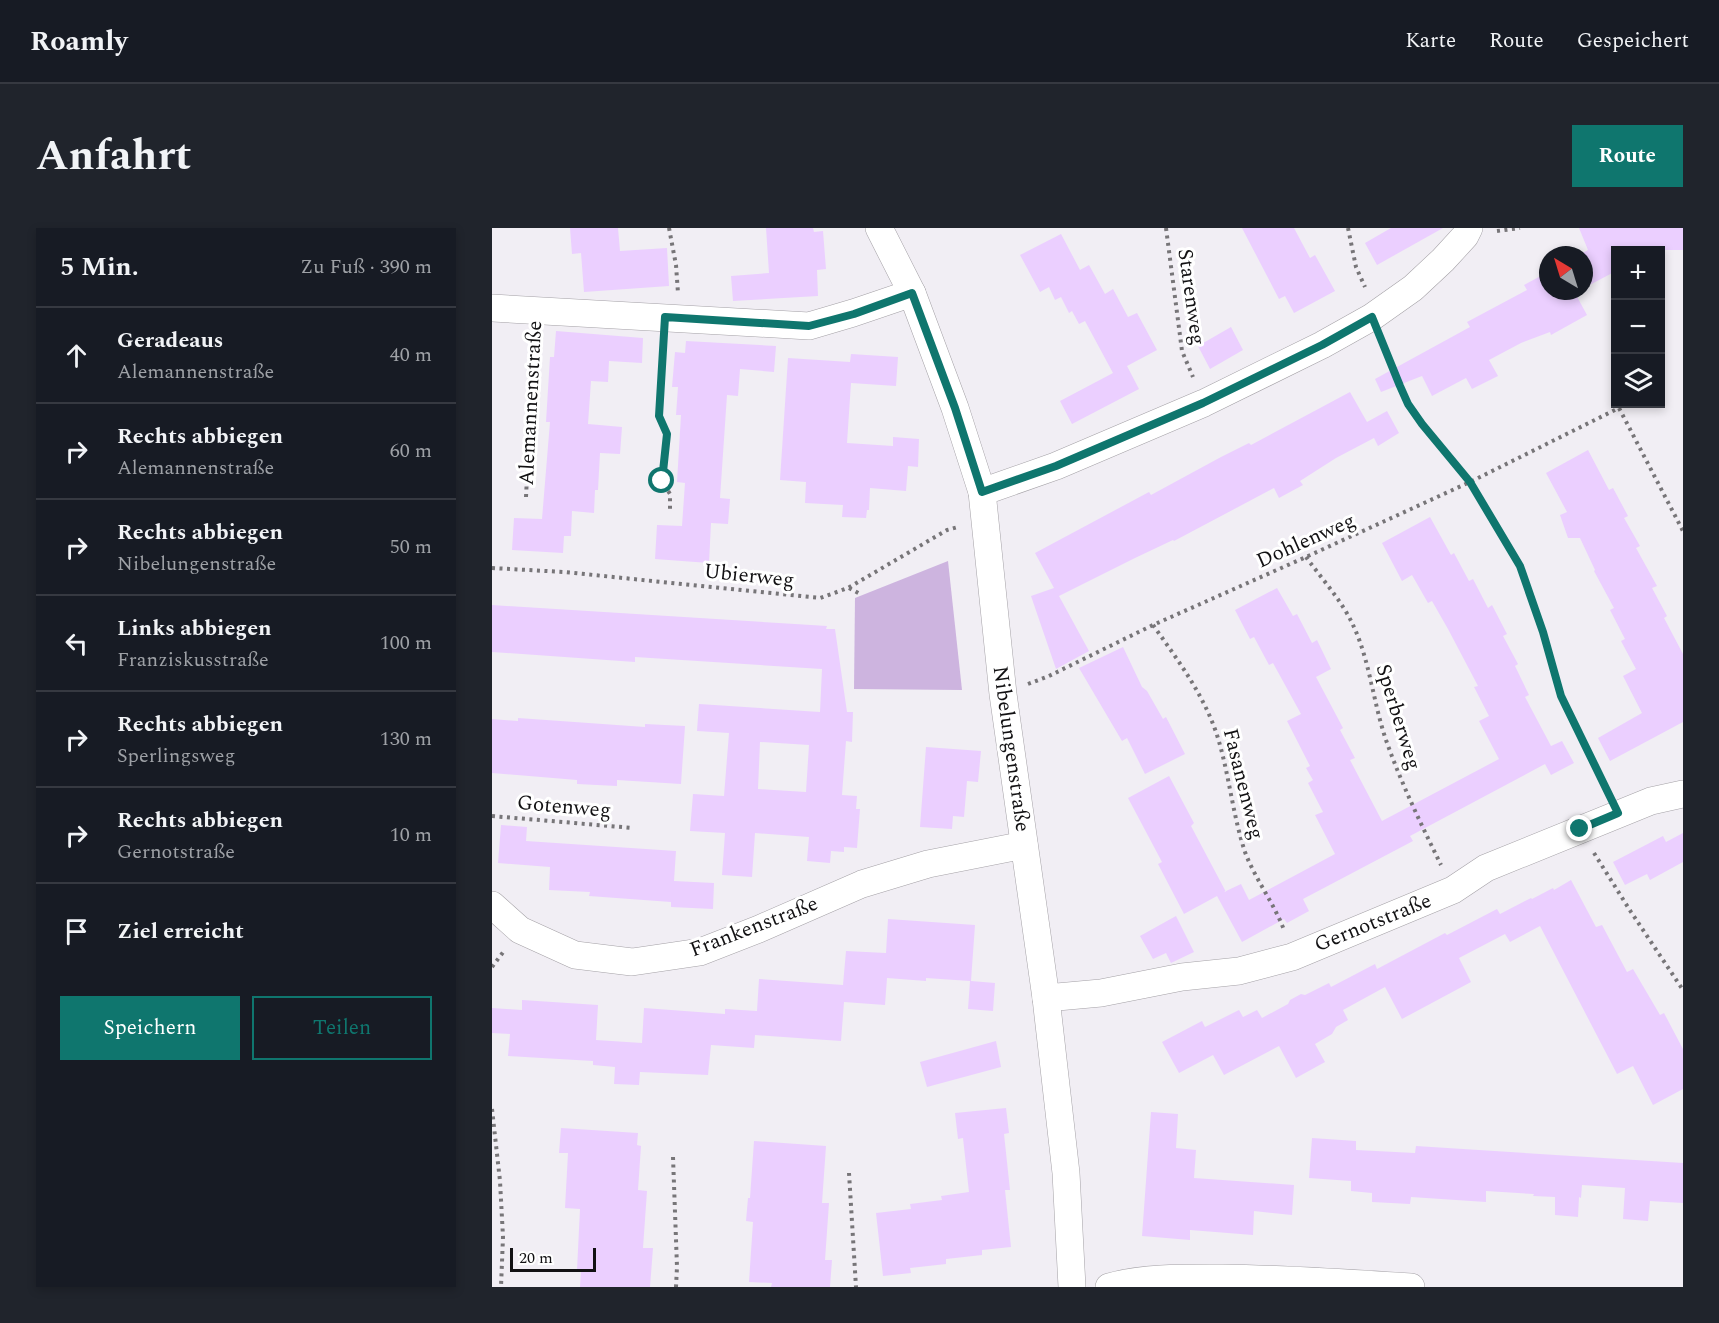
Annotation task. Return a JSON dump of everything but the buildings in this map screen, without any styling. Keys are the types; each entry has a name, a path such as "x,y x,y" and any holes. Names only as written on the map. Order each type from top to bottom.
{"street":[{"name":"Nibelungenstraße","path":"879,228 912,293 955,408 984,505 1003,694 1046,998 1066,1173 1071,1287"},
{"path":"984,505 1056,466 1203,403 1322,345 1372,317 1413,288 1443,260 1465,236 1469,228"},
{"name":"Alemannenstraße","path":"492,308 809,326 854,314 912,293"},
{"name":"Gernotstraße","path":"1046,998 1101,993 1182,977 1239,972 1292,957 1453,890 1486,868 1618,813 1651,801 1683,794"},
{"name":"Frankenstraße","path":"492,905 520,930 576,955 632,962 700,952 862,884 928,864 1024,845"},
{"path":"1109,1287 1124,1283 1191,1278 1290,1279 1412,1287"}],"path":[{"path":"669,228 676,265 672,317 659,416 667,434 662,481 670,494 670,513"},
{"name":"Starenweg","path":"1166,228 1182,351 1203,403"},
{"path":"1348,228 1356,267 1369,297 1372,317 1408,404 1470,482 1520,566 1543,632 1561,696 1618,813"},
{"name":"Alemannenstraße","path":"526,497 536,310"},
{"name":"Dohlenweg","path":"1003,694 1049,676 1153,626 1470,482 1619,408 1683,531"},
{"name":"Ubierweg","path":"492,568 564,572 820,598 848,588 947,530 984,505"},
{"name":"Sperberweg","path":"1306,558 1342,605 1353,625 1362,647 1385,736 1402,784 1453,890"},
{"path":"848,588 862,595"},
{"name":"Fasanenweg","path":"1153,626 1190,677 1208,711 1216,734 1238,830 1246,854 1283,927 1292,957"},
{"name":"Gotenweg","path":"492,816 633,828"},
{"path":"1580,829 1683,990"},
{"path":"492,1109 500,1181 503,1237 501,1287"},
{"path":"673,1157 676,1287"},
{"path":"849,1173 856,1287"}],"shaded area":[{"path":"948,561 962,690 854,689 855,598"}],"route":[{"path":"662,481 667,434 659,416 665,317 809,326 854,314 912,293 955,408 982,492 1056,466 1203,403 1322,345 1372,317 1408,404 1470,482 1520,566 1543,632 1561,696 1618,813 1580,829"}]}
